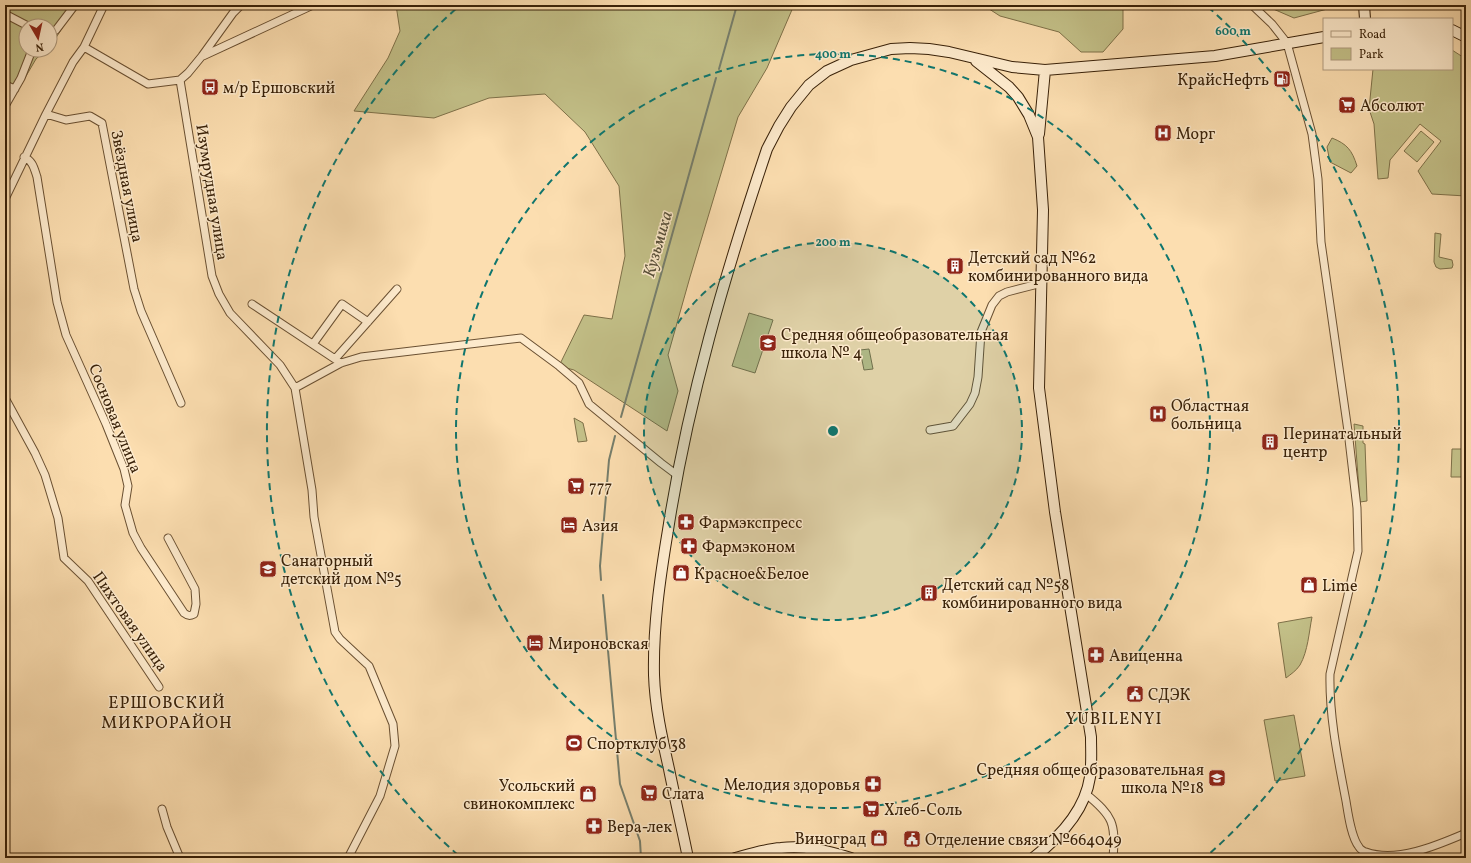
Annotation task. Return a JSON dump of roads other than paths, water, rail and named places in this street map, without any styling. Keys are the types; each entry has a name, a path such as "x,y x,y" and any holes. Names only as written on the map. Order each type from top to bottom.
{"main road":[{"path":"1364,5 1365,18"},
{"path":"1453,30 1466,37"},
{"path":"688,858 662,740 656,705 654,648 658,592 678,475 695,390 712,324 767,149 779,126 793,105 809,85 827,71 851,60 891,50 910,48 948,52 1012,67 1045,70 1208,56 1323,37"},
{"path":"971,58 1009,87 1018,97 1029,115 1038,137"},
{"path":"1033,858 1048,846 1065,828 1078,810 1086,794 1091,765 1090,737 1054,504 1039,388 1043,189 1038,137 1045,70"},
{"path":"736,858 767,850 795,847 811,848 851,858"}],"street":[{"path":"58,27 75,5"},
{"path":"5,199 24,157 73,62 84,47 104,5"},
{"path":"84,47 148,84 180,80 202,56 233,13 241,5"},
{"path":"202,56 313,5"},
{"path":"1252,5 1272,24 1287,43 1312,134 1318,179 1321,242 1348,431 1357,508 1358,550 1330,674 1331,710 1339,764 1353,835 1359,847 1365,852 1379,855 1398,855 1418,851 1466,833"},
{"path":"5,14 18,21"},
{"path":"5,106 22,78 29,58"},
{"name":"Изумрудная улица","path":"180,80 195,164 212,276 219,294 230,313 280,365 295,388"},
{"path":"5,85 15,89"},
{"name":"Звёздная улица","path":"46,114 66,120 90,116 102,123 134,289 141,311 181,403"},
{"name":"Сосновая улица","path":"24,157 30,160 37,177 56,302 60,318 124,469 128,486 125,505 133,533 141,548 184,614 187,616 191,615 194,614 196,604 195,589 168,538"},
{"path":"930,430 953,426 970,404 976,387 981,332 992,305 999,296 1007,292 1042,282"},
{"path":"348,858 380,796 395,746 393,724 369,666 340,639 335,632 332,623 314,517 312,490 295,388 338,361 368,322 397,289"},
{"path":"252,304 338,361 521,338 579,383 589,404 661,463 678,475"},
{"path":"313,344 342,304 368,322"},
{"name":"Пихтовая улица","path":"5,398 35,453 45,475 58,518 64,558 88,581 159,687"},
{"path":"1086,794 1109,815 1115,834 1113,858"},
{"path":"162,809 180,858"}],"waterway":[{"name":"Кузьмиха","path":"719,69 737,5"},
{"name":"Кузьмиха","path":"621,417 716,78"},
{"name":"Кузьмиха","path":"601,580 600,566 609,460 615,436"},
{"name":"Кузьмиха","path":"603,595 620,784 640,841 641,858"}],"place":[{"name":"КрайсНефть","path":"1282,79"},
{"name":"м/р Ершовский","path":"210,87"},
{"name":"Абсолют","path":"1347,105"},
{"name":"Морг","path":"1163,133"},
{"name":"Детский сад №62 комбинированного вида","path":"955,266"},
{"name":"Средняя общеобразовательная школа № 4","path":"768,343"},
{"name":"Областная больница","path":"1158,414"},
{"name":"Перинатальный центр","path":"1270,442"},
{"name":"777","path":"576,486"},
{"name":"Фармэкспресс","path":"686,522"},
{"name":"Азия","path":"569,525"},
{"name":"Фармэконом","path":"689,546"},
{"name":"Санаторный детский дом №5","path":"268,569"},
{"name":"Красное&Белое","path":"681,573"},
{"name":"Lime","path":"1309,585"},
{"name":"Детский сад №58 комбинированного вида","path":"929,593"},
{"name":"Мироновская","path":"535,643"},
{"name":"Авиценна","path":"1096,655"},
{"name":"СДЭК","path":"1135,694"},
{"name":"Спортклуб 38","path":"574,743"},
{"name":"Средняя общеобразовательная школа №18","path":"1217,778"},
{"name":"Мелодия здоровья","path":"873,784"},
{"name":"Слата","path":"649,793"},
{"name":"Усольский свинокомплекс","path":"588,794"},
{"name":"Хлеб-Соль","path":"871,809"},
{"name":"Вера-лек","path":"594,826"},
{"name":"Виноград","path":"879,838"},
{"name":"Отделение связи №664049","path":"912,839"}],"district":[{"name":"ЕРШОВСКИЙ МИКРОРАЙОН","path":"167,712"},
{"name":"YUBILENYI","path":"1114,718"}]}
